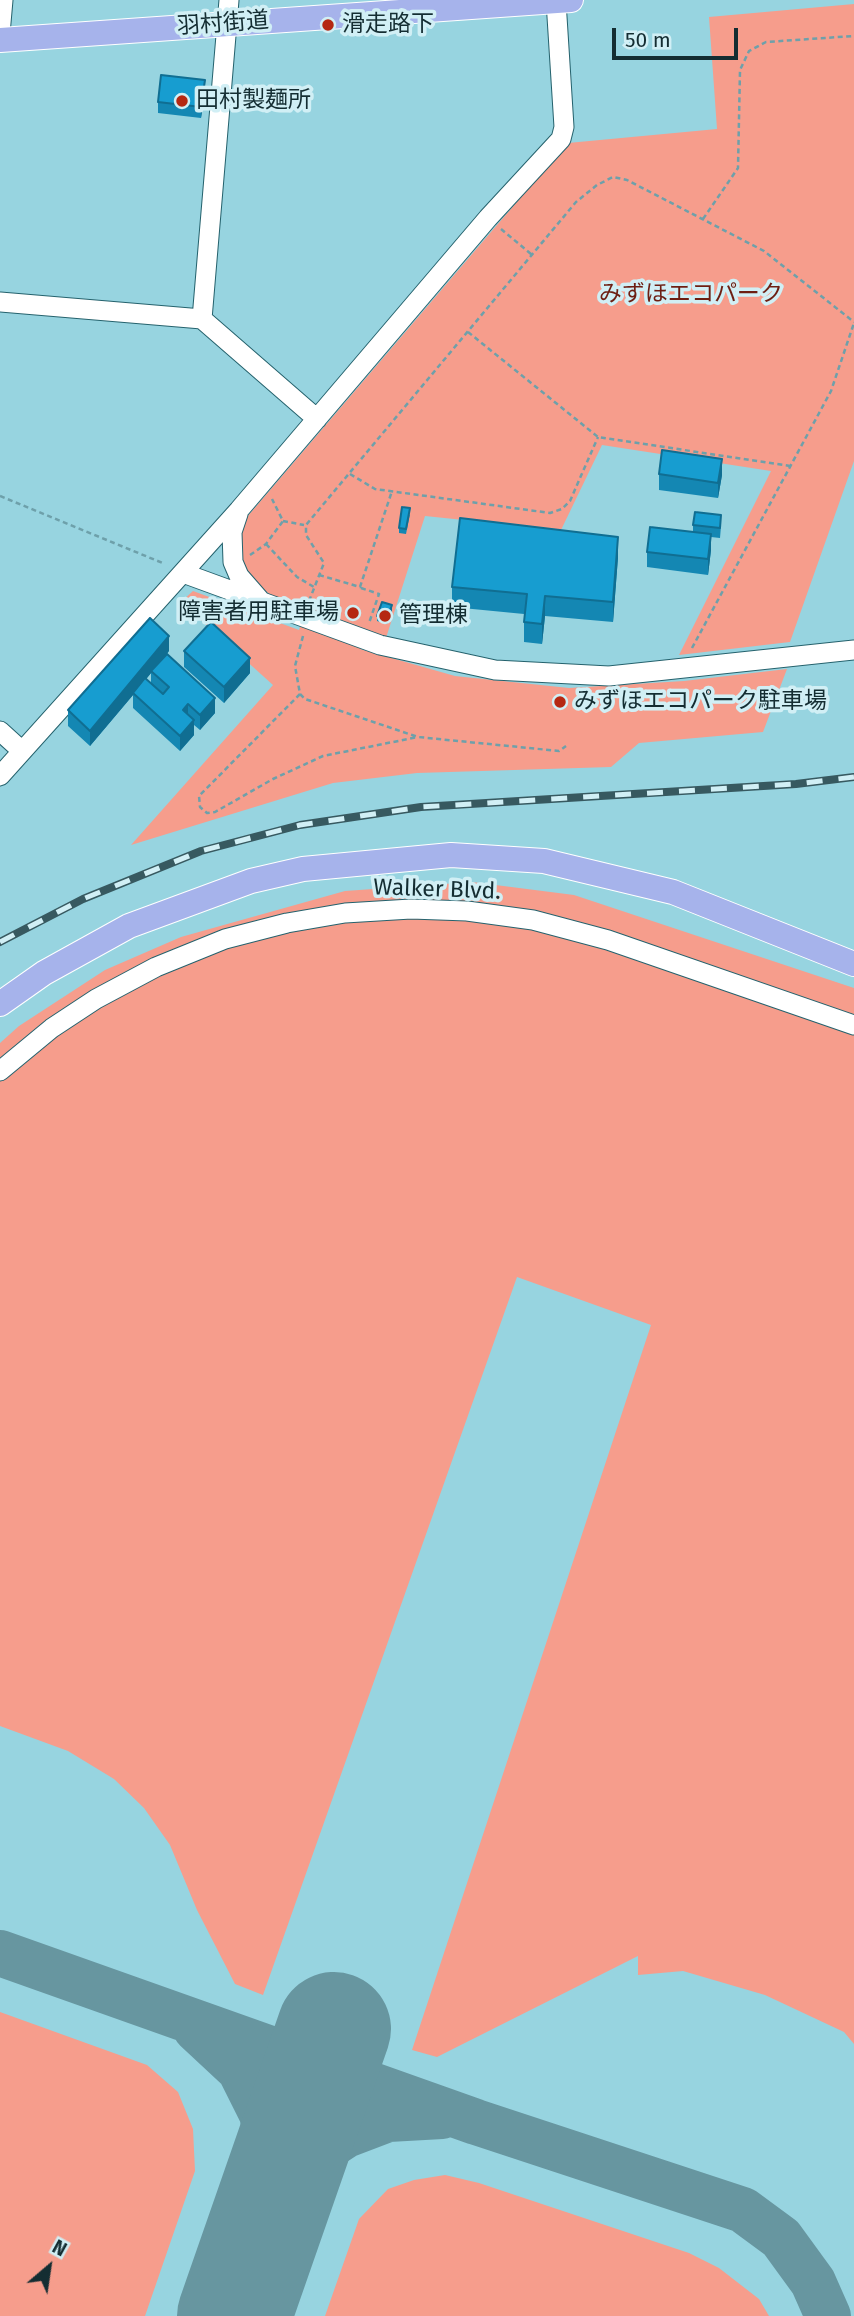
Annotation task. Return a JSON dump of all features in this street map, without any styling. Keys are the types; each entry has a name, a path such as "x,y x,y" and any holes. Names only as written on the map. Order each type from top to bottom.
{"main road":[{"name":"羽村街道","path":"0,40 228,12 563,1"},
{"path":"0,1004 44,973 129,926 251,881 303,869 452,855 544,861 673,892 854,964"}],"street":[{"path":"0,34 3,0"},
{"path":"0,776 239,510 488,218 561,139 564,127 563,1"},
{"path":"202,319 228,12"},
{"path":"0,302 202,319 317,419"},
{"path":"239,510 232,532 231,552 239,576 261,602"},
{"path":"183,573 380,645 458,664 531,674 650,673 854,650"},
{"path":"0,731 22,751"},
{"name":"Walker Blvd.","path":"0,1071 52,1028 96,999 156,967 225,939 287,923 345,913 411,909 467,911 533,920 608,940 854,1025"}],"path":[{"path":"703,219 738,168 740,71 749,51 766,42 854,36"},
{"path":"306,611 324,563 306,535 306,525 576,202 597,185 613,177 627,180 764,251 854,322 831,391 688,654"},
{"path":"488,218 532,255"},
{"path":"468,332 598,437 790,466"},
{"path":"349,474 375,489 550,513 562,509 570,501 598,437"},
{"path":"360,587 392,491"},
{"path":"267,493 283,521"},
{"path":"0,496 183,573"},
{"path":"283,521 306,525"},
{"path":"248,556 266,544 283,521"},
{"path":"266,544 297,577 314,587"},
{"path":"320,575 379,594 365,632"},
{"path":"303,636 295,666 300,694 305,699 418,737 559,751 566,746"},
{"path":"300,694 199,796 200,807 208,813 215,812 273,779 323,756 418,737"}],"green space":[{"name":"みずほエコパーク","path":"854,4 854,461 790,642 679,655 771,471 602,445 561,530 425,516 386,638 365,633 360,649 455,676 569,688 684,681 787,669 763,732 639,743 611,767 417,773 333,783 131,845 273,685 181,602 193,591 299,630 305,611 272,596 249,578 240,559 239,536 247,517 497,225 568,143 717,129 709,17"},
{"path":"472,882 574,895 854,988 854,2044 844,2032 765,1995 683,1971 638,1975 638,1956 437,2057 412,2050 651,1325 517,1277 263,1995 235,1984 197,1910 170,1845 144,1808 114,1779 68,1751 0,1726 0,1043 19,1026 105,970 181,937 345,891"},
{"path":"0,2012 147,2065 178,2092 193,2129 195,2171 145,2316 0,2316"},
{"path":"445,2175 479,2183 689,2253 719,2268 759,2299 769,2316 325,2316 359,2219 388,2189 414,2180"}],"building":[{"path":"161,75 205,80 201,107 158,102"},
{"path":"662,450 722,459 718,483 659,474"},
{"path":"402,507 410,508 406,529 399,528"},
{"path":"695,512 721,515 720,528 693,525"},
{"path":"460,518 618,537 613,602 545,596 542,624 524,622 527,594 452,587"},
{"path":"650,527 711,534 708,559 647,552"},
{"path":"382,602 392,605 387,619 377,616"},
{"path":"150,618 169,636 90,731 68,710"},
{"path":"211,622 250,658 224,687 184,651"},
{"path":"167,654 215,698 200,715 188,704 183,710 194,720 180,736 133,693 145,678 163,694 169,687 151,671"}],"taxiway":[{"path":"0,1953 476,2122 743,2210 781,2238 813,2282 828,2316"},
{"path":"196,2029 240,2070 262,2114 272,2163 267,2215"},
{"path":"264,2228 293,2178 323,2150 346,2135 388,2119 442,2116"}],"runway":[{"path":"234,2316 334,2029"}],"railway":[{"path":"0,942 83,899 201,851 300,825 421,807 796,784 854,777"}],"place":[{"name":"滑走路下","path":"328,25"},
{"name":"田村製麺所","path":"182,101"},
{"name":"障害者用駐車場","path":"353,613"},
{"name":"管理棟","path":"385,616"},
{"name":"みずほエコパーク駐車場","path":"560,702"}]}
